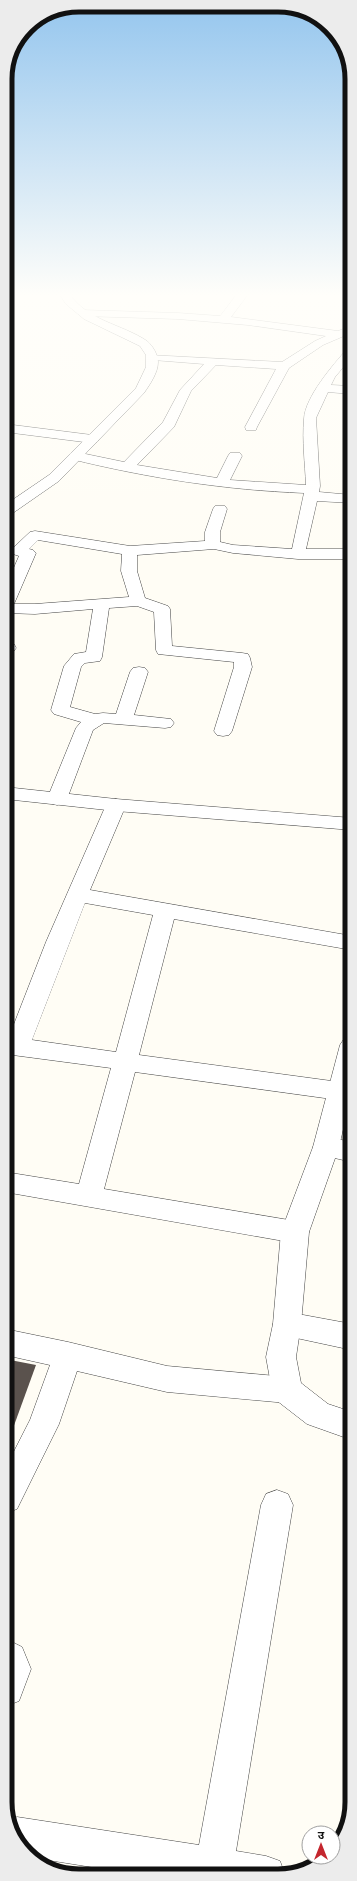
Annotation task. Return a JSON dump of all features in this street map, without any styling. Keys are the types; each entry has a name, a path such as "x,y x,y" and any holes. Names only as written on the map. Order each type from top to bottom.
{"street":[{"path":"12,507 54,478 140,390 147,381"},
{"path":"127,467 169,424 186,390 195,381"},
{"path":"251,427 260,406 275,381"},
{"path":"298,554 312,492 310,418 314,406 327,381"},
{"path":"330,389 345,390"},
{"path":"12,429 92,440"},
{"path":"76,456 127,467 222,483 312,492 345,498"},
{"path":"222,483 235,456"},
{"path":"214,545 211,541 220,509"},
{"path":"12,591 28,553 18,551 35,535 130,551 214,545 233,549 298,554 345,554"},
{"path":"130,551 128,571 138,602"},
{"path":"12,608 36,610 138,602 162,609 164,650 242,658 243,667 223,731"},
{"path":"95,720 60,710 73,666 80,658 94,657 100,629 101,605"},
{"path":"123,720 139,672"},
{"path":"57,799 86,728 95,720 103,718 165,723"},
{"path":"12,794 116,805 345,823"},
{"path":"12,1044 116,805"},
{"path":"78,895 345,942"},
{"path":"90,1197 165,910"},
{"path":"12,1046 339,1091"},
{"path":"287,1390 281,1356 287,1324 295,1232 326,1147 345,1071"},
{"path":"326,1147 345,1151"},
{"path":"12,1183 295,1232"},
{"path":"287,1324 345,1336"},
{"path":"12,1343 167,1379 287,1390 318,1414 345,1424"},
{"path":"12,1486 44,1424 68,1355"},
{"path":"214,1867 277,1505"},
{"path":"22,1837 227,1869"}],"building":[{"path":"12,1360 36,1365 12,1431"}]}
